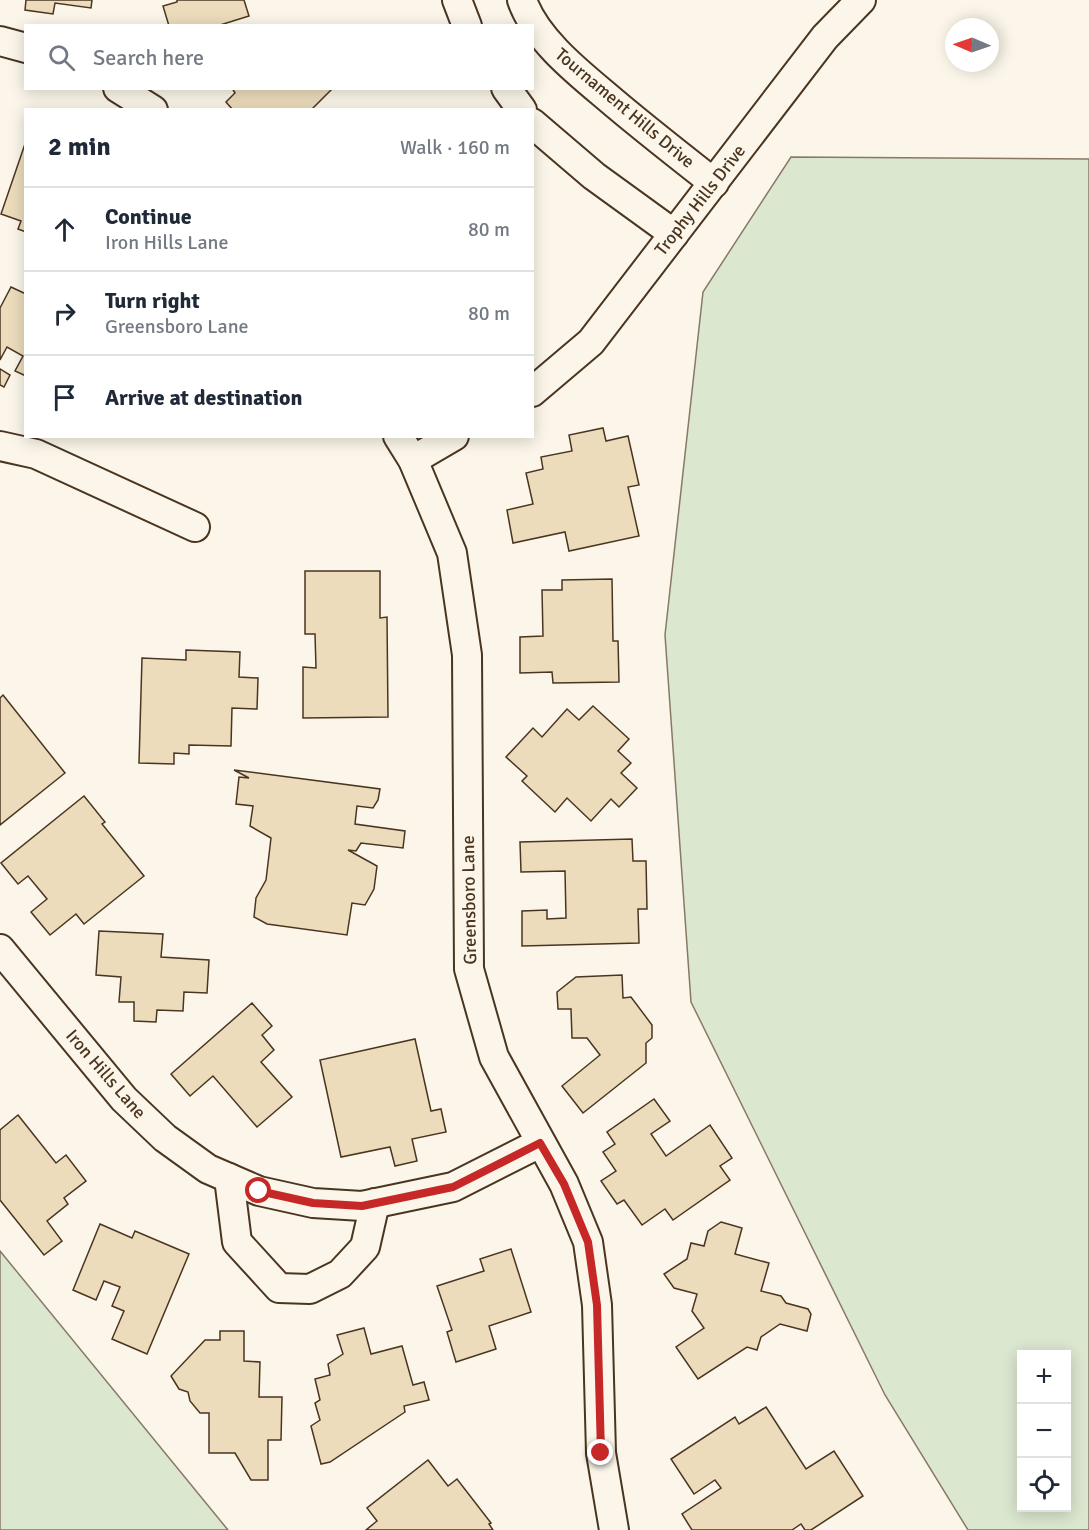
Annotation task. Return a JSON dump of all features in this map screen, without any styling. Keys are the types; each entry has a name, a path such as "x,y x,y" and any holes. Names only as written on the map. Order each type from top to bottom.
{"street":[{"path":"457,0 465,24"},
{"name":"Tournament Hills Drive","path":"522,0 526,10 560,56 644,128 714,183"},
{"name":"Trophy Hills Drive","path":"534,390 591,342 825,37 861,0"},
{"path":"0,41 24,47"},
{"path":"121,90 150,108"},
{"path":"507,90 521,108"},
{"path":"534,125 594,176 674,234"},
{"name":"Greensboro Lane","path":"399,438 413,460 452,553 467,655 469,969 494,1057 564,1184 588,1242 597,1305 601,1453 614,1530"},
{"path":"413,460 451,438"},
{"path":"0,446 36,454 195,527"},
{"name":"Iron Hills Lane","path":"0,949 124,1099 165,1138 208,1169 259,1191 313,1203 362,1206 453,1187 540,1143"},
{"path":"229,1178 237,1242 279,1288 310,1290 340,1274 365,1247 375,1203"}],"green space":[{"path":"791,157 1089,159 1089,1530 968,1530 885,1395 691,1002 665,635 703,292"},
{"path":"0,1251 228,1530 0,1530"}],"building":[{"path":"26,0 92,0 91,8 55,3 53,14 25,10"},
{"path":"177,0 244,0 249,16 223,24 168,24 163,6 177,2"},
{"path":"233,90 331,90 313,108 231,108 226,102 235,93"},
{"path":"24,147 24,231 18,229 21,221 1,214"},
{"path":"11,287 24,293 24,375 15,371 23,356 7,347 0,360 0,308"},
{"path":"0,369 10,375 4,387 0,385"},
{"path":"603,428 606,441 628,436 639,485 628,487 639,536 569,551 565,532 513,543 507,510 533,504 526,473 543,469 541,457 572,451 569,435"},
{"path":"305,571 380,571 380,618 387,617 388,717 303,718 303,667 316,668 315,634 305,634"},
{"path":"612,579 613,641 618,641 619,682 553,683 552,672 520,673 520,637 543,636 542,590 562,590 562,580"},
{"path":"186,650 240,652 239,677 258,678 257,709 232,708 231,746 189,745 189,754 174,753 174,764 139,763 142,658 186,660"},
{"path":"3,695 65,773 0,825 0,698"},
{"path":"593,706 629,739 618,751 631,763 621,773 637,788 619,807 611,799 591,821 567,798 555,812 522,781 527,776 506,757 533,728 542,737 567,709 579,720"},
{"path":"234,770 380,789 378,800 373,808 357,806 355,824 405,831 403,848 361,843 356,851 348,850 377,866 374,889 365,905 352,903 347,935 267,924 254,917 256,898 266,880 271,838 250,826 253,806 236,804 239,777 249,778"},
{"path":"84,796 105,822 102,824 144,876 84,924 76,914 50,935 31,912 47,899 28,876 18,884 1,863"},
{"path":"632,839 633,861 646,861 647,909 638,909 639,943 522,946 522,911 547,910 547,919 566,918 565,871 521,872 520,842"},
{"path":"99,931 163,934 161,957 209,960 207,993 184,992 183,1011 157,1010 156,1022 134,1021 134,1002 119,1002 121,977 96,975"},
{"path":"622,975 623,998 631,997 652,1025 652,1038 646,1043 646,1063 583,1113 562,1086 600,1055 587,1038 572,1038 571,1009 558,1009 557,992 576,977"},
{"path":"252,1003 272,1026 262,1035 274,1050 261,1062 292,1097 257,1127 213,1076 190,1096 171,1074"},
{"path":"415,1039 431,1111 441,1109 446,1132 412,1139 417,1161 395,1166 390,1147 341,1157 320,1060"},
{"path":"654,1099 670,1121 651,1134 666,1156 710,1125 732,1158 720,1166 730,1180 673,1220 665,1209 642,1225 624,1200 617,1204 601,1181 616,1171 603,1152 615,1144 607,1132"},
{"path":"18,1115 56,1163 66,1155 86,1181 64,1198 68,1204 47,1221 62,1241 44,1255 0,1200 0,1130"},
{"path":"721,1222 742,1228 735,1254 769,1263 761,1291 781,1296 786,1303 808,1309 811,1314 807,1331 780,1324 761,1337 757,1350 747,1347 698,1379 676,1347 704,1328 692,1311 697,1294 674,1288 664,1274 687,1259 691,1243 704,1246 708,1231"},
{"path":"100,1224 132,1238 135,1231 189,1254 147,1354 112,1339 124,1311 112,1306 120,1287 104,1281 96,1300 73,1290"},
{"path":"511,1249 531,1312 489,1326 496,1349 456,1362 447,1332 452,1330 437,1286 484,1271 480,1259"},
{"path":"364,1328 371,1354 402,1346 413,1385 424,1382 429,1400 404,1406 405,1412 330,1462 321,1464 311,1426 320,1420 315,1403 320,1400 315,1379 330,1375 328,1364 343,1354 337,1335"},
{"path":"220,1331 244,1331 244,1361 260,1362 259,1397 282,1397 281,1440 268,1440 268,1480 251,1480 235,1453 209,1453 209,1413 200,1413 190,1401 188,1392 179,1389 171,1376 205,1340 220,1340"},
{"path":"766,1407 806,1469 834,1451 863,1496 811,1530 805,1530 801,1524 792,1530 692,1530 682,1514 721,1488 715,1480 694,1494 671,1459 735,1417 739,1424"},
{"path":"428,1460 448,1486 457,1479 491,1523 489,1524 493,1530 366,1530 377,1521 367,1508"}],"route":[{"path":"259,1191 313,1203 362,1206 453,1187 540,1143 564,1184 588,1242 597,1305 601,1453"}]}
